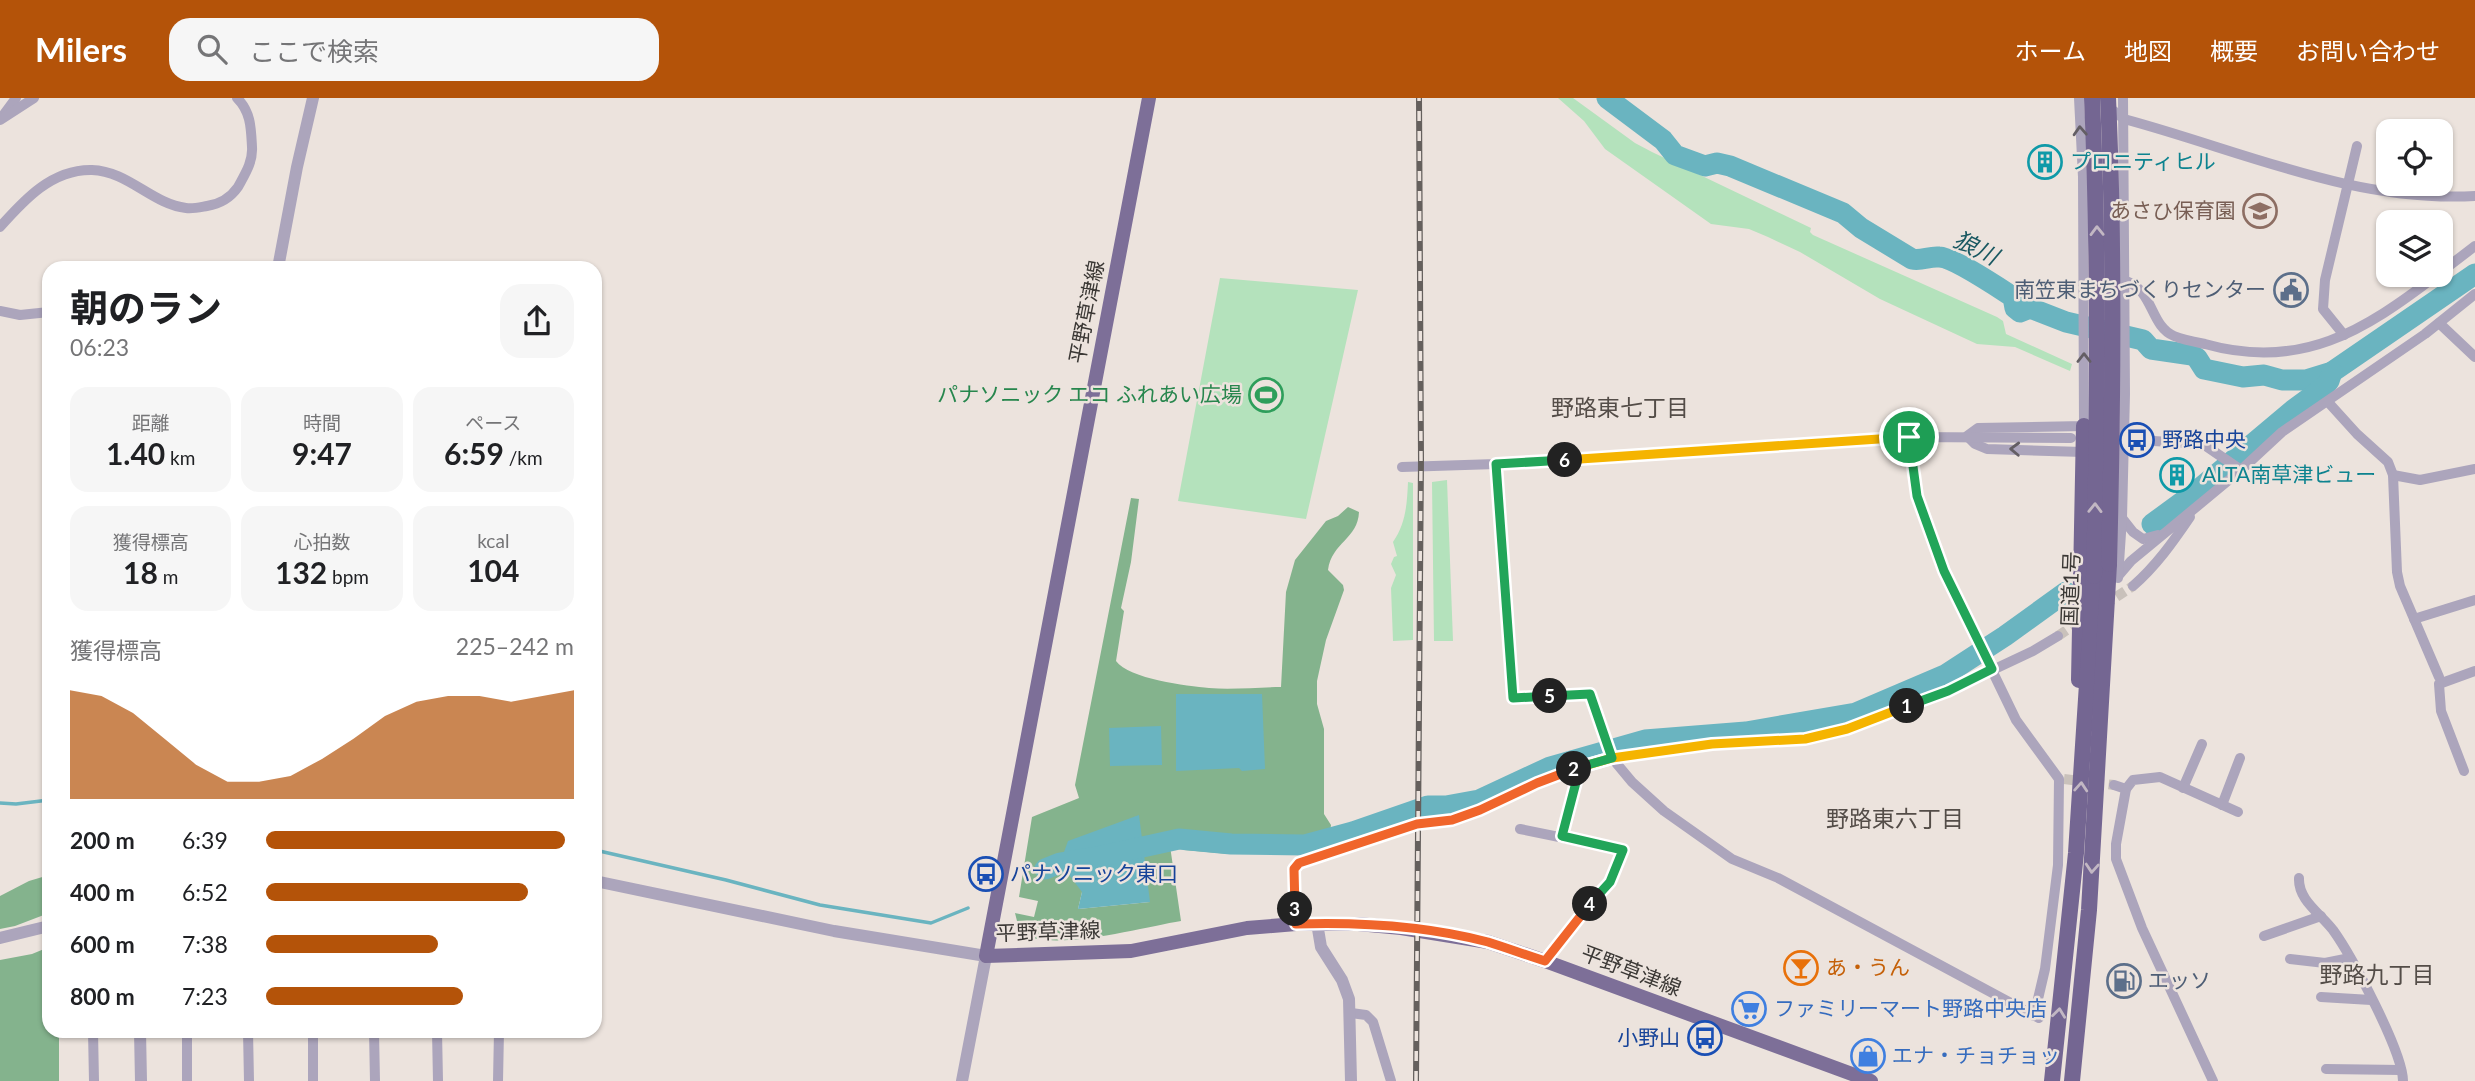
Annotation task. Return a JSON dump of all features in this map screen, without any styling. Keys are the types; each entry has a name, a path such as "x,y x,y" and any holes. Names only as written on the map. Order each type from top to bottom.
{"highway":[{"name":"国道1号","path":"2072,1081 2089,910 2098,396 2094,98"},
{"name":"国道1号","path":"2052,1081 2067,866 2093,726 2113,571 2112,239 2108,98"},
{"path":"2084,426 2079,719 2093,726"}],"main road":[{"name":"平野草津線","path":"1149,98 986,957 1131,951 1247,928 1317,923 1358,924 1455,935 1488,942 1545,961 1871,1081"}],"street":[{"path":"0,120 16,98"},
{"path":"0,120 34,98"},
{"path":"0,228 44,183 92,170 118,176 169,204 188,208 217,205 234,192 246,174 253,156 250,122 246,108 237,98"},
{"path":"279,261 313,98"},
{"path":"1967,436 1978,428 2084,426 2084,265 2079,98"},
{"path":"2094,98 2124,119 2329,180 2412,197 2475,196"},
{"path":"2113,571 2122,518 2126,281 2123,98"},
{"path":"2344,335 2323,309 2325,280 2357,146"},
{"path":"2453,262 2475,246"},
{"path":"2084,265 2125,259"},
{"path":"2126,281 2145,294 2160,323 2171,335 2227,351 2288,353 2325,343 2374,320 2420,287"},
{"path":"2113,571 2126,566 2241,470 2282,432 2439,323 2475,294"},
{"path":"0,310 20,315 42,313"},
{"path":"2439,323 2475,357"},
{"path":"2328,402 2388,461 2393,475 2397,572 2439,677"},
{"path":"1967,436 1975,444 1987,449 2083,452"},
{"path":"1496,464 1513,698 1590,694 1610,751 1632,782 1664,811 1732,859 1778,878 2037,1017 2067,866 2061,779 2016,720 1944,571 1917,496 1909,437"},
{"path":"1402,467 1496,464 1909,437 2071,438"},
{"path":"2137,440 2203,444 2241,470"},
{"path":"2393,475 2420,480 2475,469"},
{"path":"2133,586 2150,572 2167,551 2194,510"},
{"path":"2122,518 2133,532 2143,539 2162,534"},
{"path":"2414,619 2475,600"},
{"path":"1296,924 1294,869 1299,863 1417,824 1452,820 1480,810 1537,783 1580,767 1610,751 1805,739 1847,729 1948,691 2033,651 2058,636"},
{"path":"2464,771 2441,711 2439,684 2475,671"},
{"path":"2183,788 2202,744"},
{"path":"2222,805 2240,758"},
{"path":"1562,838 1580,767"},
{"path":"2213,1081 2142,928 2116,859 2116,844 2126,789 2133,780 2160,778 2238,812"},
{"path":"2114,785 2126,789"},
{"path":"1520,829 1623,850 1610,882 1545,961"},
{"path":"2299,878 2298,889 2321,916 2350,958 2396,1052 2403,1081"},
{"path":"602,882 834,931 986,957 962,1081"},
{"path":"2264,936 2321,916"},
{"path":"1317,923 1321,947 1342,980 1349,999 1351,1081"},
{"path":"0,938 42,928"},
{"path":"2290,959 2325,963 2350,958"},
{"path":"2321,998 2371,1000"},
{"path":"1351,1013 1366,1015 1373,1022 1391,1081"},
{"path":"93,1038 94,1081"},
{"path":"140,1038 141,1081"},
{"path":"187,1038 187,1081"},
{"path":"248,1038 249,1081"},
{"path":"313,1038 313,1081"},
{"path":"374,1038 375,1081"},
{"path":"437,1038 438,1081"},
{"path":"498,1081 499,1038"},
{"path":"2326,1069 2401,1070"}],"green space":[{"path":"1558,98 1573,98 1635,143 1811,228 1813,235 1997,317 2003,321 2006,334 2072,364 2070,371 2015,347 1977,344 1880,299 1800,252 1768,237 1749,229 1711,224 1605,149 1584,121"},
{"name":"パナソニック エコ ふれあい広場","path":"1220,278 1358,290 1306,519 1178,501"},
{"path":"1447,480 1453,641 1434,641 1432,482"},
{"path":"1408,482 1413,483 1413,640 1393,641 1391,588 1396,575 1391,564 1397,556 1393,542 1403,520"},
{"path":"1131,498 1139,499 1131,562 1121,608 1124,611 1116,661 1133,673 1145,677 1209,688 1281,687 1286,592 1295,560 1326,521 1338,516 1348,507 1359,512 1354,529 1330,561 1328,570 1343,585 1344,590 1326,640 1317,681 1317,704 1324,729 1324,814 1331,825 1330,833 1311,839 1229,840 1229,854 1184,850 1181,843 1170,846 1181,921 1075,940 1035,938 1020,933 1015,913 1034,917 1038,901 1019,897 1032,817 1079,798 1075,785","holes":["1082,892 1150,902 1078,909"]},
{"path":"42,877 42,916 0,929 0,896"},
{"path":"42,950 42,1038 59,1038 59,1081 0,1081 0,960"}],"water":[{"path":"1176,694 1262,694 1265,769 1176,771"},
{"path":"1161,726 1162,765 1110,766 1109,728"},
{"path":"1139,815 1150,902 1078,909 1082,892 1060,863 1068,841"}],"waterway":[{"name":"狼川","path":"1607,98 1663,140 1675,155 1705,166 1717,163 1730,166 1843,213 1861,228 1912,259 1946,258 2013,297 2015,308 2020,312 2030,308 2066,322 2143,340 2151,349 2192,355 2204,369 2243,377 2264,375 2282,380 2306,380 2332,372 2475,274"},
{"path":"2152,524 2323,388 2332,372"},
{"path":"1045,869 1060,863 1179,839 1231,844 1305,845 1353,832 1428,806 1446,806 1479,800 1550,767 1645,740 1746,732 1856,713 1945,675 2066,592"},
{"path":"0,803 42,801"},
{"path":"602,852 820,905 931,923 968,908"}],"tunnel":[{"path":"2104,605 2133,586"},
{"path":"2058,636 2083,619"},
{"path":"2064,779 2114,785"}],"railway":[{"path":"1416,1081 1421,459 1419,98"}],"place":[{"name":"プロニティヒル","path":"2045,162"},
{"name":"あさひ保育園","path":"2260,211"},
{"name":"南笠東まちづくりセンター","path":"2291,290"},
{"name":"パナソニック エコ ふれあい広場","path":"1266,395"},
{"name":"野路中央","path":"2137,440"},
{"name":"ALTA南草津ビュー","path":"2177,475"},
{"name":"パナソニック東口","path":"986,874"},
{"name":"あ・うん","path":"1801,968"},
{"name":"エッソ","path":"2124,981"},
{"name":"ファミリーマート野路中央店","path":"1749,1009"},
{"name":"小野山","path":"1705,1038"},
{"name":"エナ・チョチョッ","path":"1868,1056"}],"district":[{"name":"野路東七丁目","path":"1620,408"},
{"name":"野路東六丁目","path":"1895,819"},
{"name":"野路九丁目","path":"2377,975"}],"route":[{"path":"1909,437 1496,464 1513,698 1590,694 1612,758 1589,763 1580,767 1562,838 1623,850 1610,882 1545,961 1488,942 1455,935 1358,924 1296,924 1294,869 1299,863 1417,824 1452,820 1589,763 1712,744 1805,739 1847,729 1948,691 1992,669 1944,571 1917,496 1909,437"}]}
